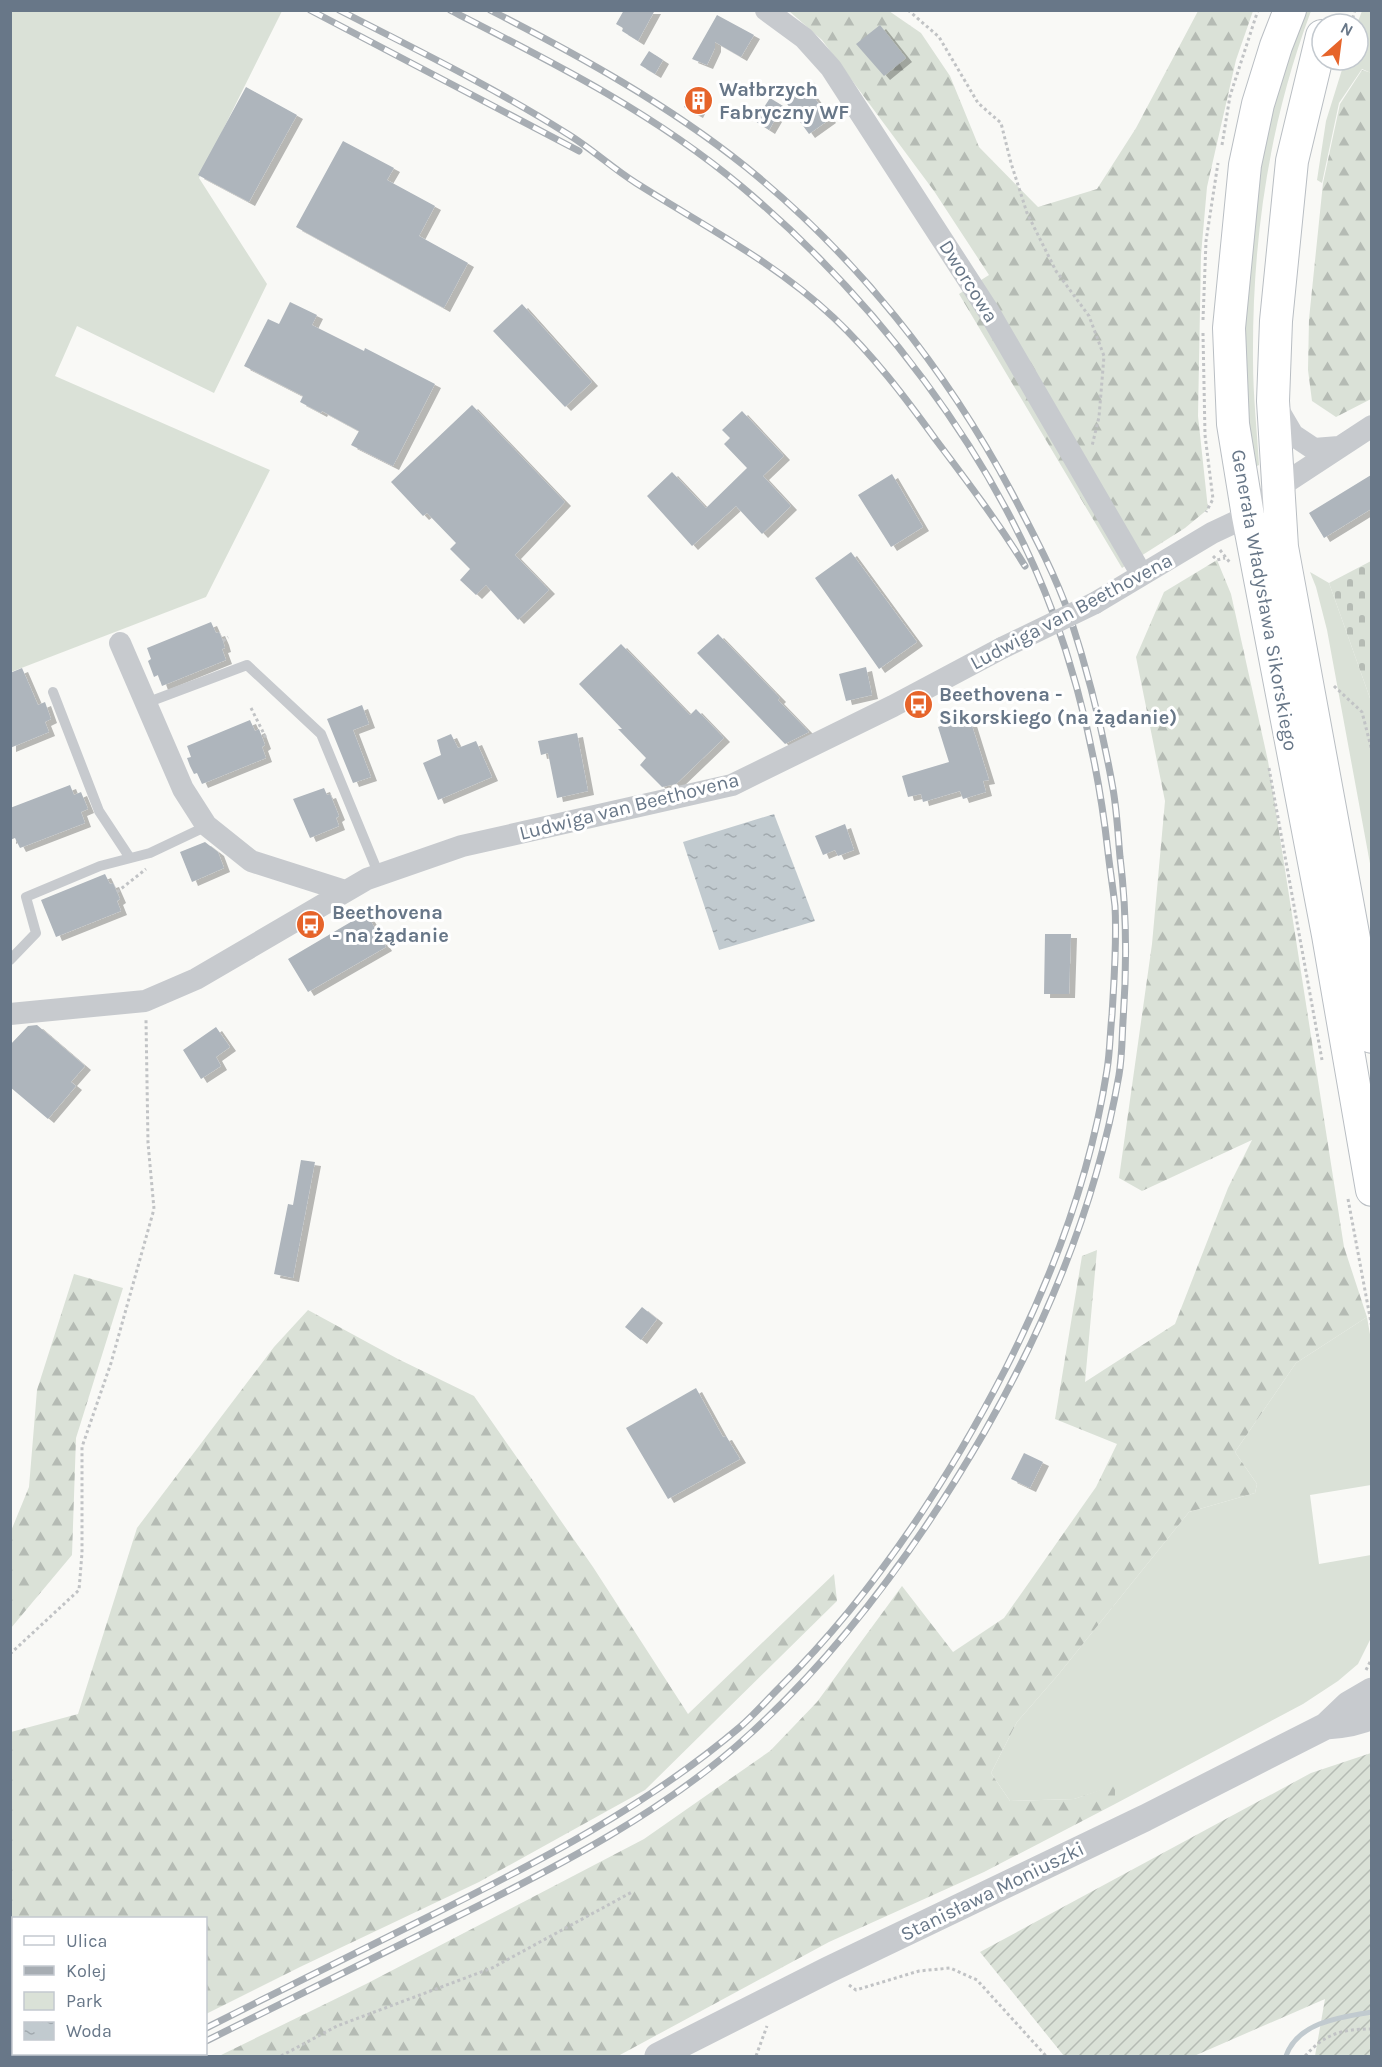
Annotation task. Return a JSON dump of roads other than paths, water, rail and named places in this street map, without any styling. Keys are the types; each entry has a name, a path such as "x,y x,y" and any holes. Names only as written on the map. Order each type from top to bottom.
{"main road":[{"name":"Generała Władysława Sikorskiego","path":"1290,10 1261,94 1245,165 1229,328 1233,424 1248,516 1328,935 1359,1190"},
{"name":"Generała Władysława Sikorskiego","path":"1313,72 1292,160 1276,321 1273,401 1284,556 1371,1037"}],"street":[{"name":"Dworcowa","path":"766,10 804,38 831,68 989,312 1142,575"},
{"path":"1273,401 1293,435 1314,449 1341,447"},
{"name":"Ludwiga van Beethovena","path":"10,1014 145,1000 196,979 345,891 380,875 462,846 732,784 893,706 1002,648 1095,603 1168,560 1199,548 1248,516 1279,487 1371,426"},
{"path":"120,643 183,789 207,826 251,861 345,891"},
{"name":"Stanisława Moniuszki","path":"658,2056 828,1970 1145,1818 1326,1726 1348,1705 1371,1691"},
{"name":"Stanisława Moniuszki","path":"1326,1726 1353,1723 1371,1716"}],"lane":[{"path":"146,703 248,665 321,734 380,875"},
{"path":"53,692 99,811 130,858"},
{"path":"10,960 36,933 26,897 100,866 150,853 207,826"}],"water":[{"path":"774,814 815,921 719,950 683,842"}],"waterway":[{"path":"1286,2056 1300,2035 1310,2028 1334,2019 1372,2012"}],"railway":[{"path":"310,10 579,151"},
{"path":"339,10 454,69 538,116 575,139 636,183 764,262 812,298 862,347 900,392 982,502 1025,566"},
{"path":"207,2027 508,1876 628,1808 667,1783 740,1727 813,1652 846,1615 906,1536 959,1453 1007,1366 1040,1295 1069,1222 1091,1147 1108,1063 1115,961 1115,906 1100,791 1088,731 1063,642 1028,553 998,494 963,436 924,380 882,327 791,230 742,187 674,135 638,112 564,69 450,10"},
{"path":"207,2041 489,1901 608,1837 683,1788 718,1761 786,1700 819,1665 880,1591 935,1513 1008,1389 1049,1304 1084,1214 1110,1122 1120,1068 1126,939 1116,806 1105,746 1083,659 1064,601 1036,538 986,447 928,359 895,317 825,238 786,201 746,167 685,122 590,63 490,10"}],"place":[{"name":"Wałbrzych Fabryczny WF","path":"698,100"},
{"name":"Beethovena - Sikorskiego (na żądanie)","path":"918,705"},
{"name":"Beethovena - na żądanie","path":"311,924"}]}
